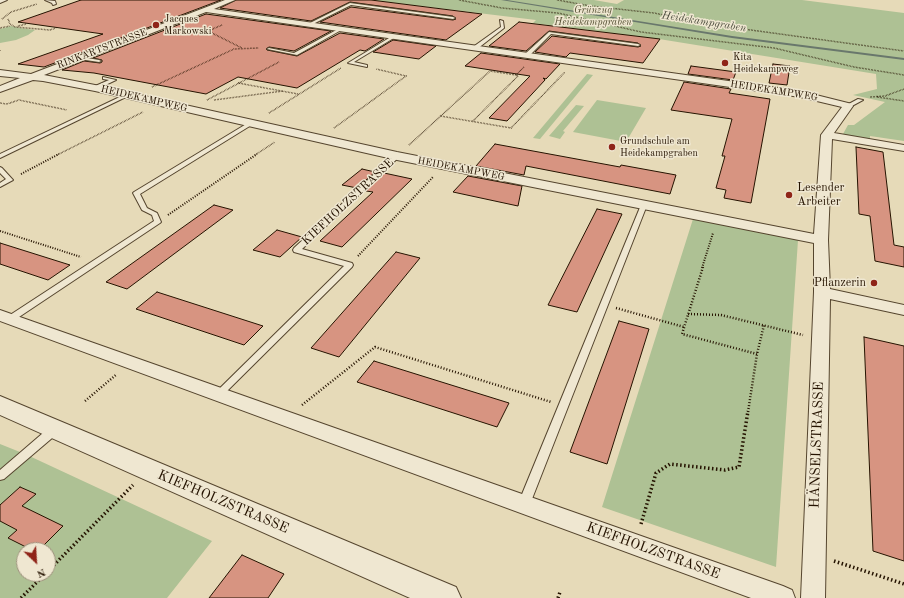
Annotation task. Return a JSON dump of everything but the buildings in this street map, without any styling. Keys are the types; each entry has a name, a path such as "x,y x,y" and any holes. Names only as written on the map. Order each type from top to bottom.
{"street":[{"path":"205,10 230,0"},
{"name":"HEIDEKAMPWEG","path":"205,10 800,94 848,106"},
{"name":"RINKARTSTRASSE","path":"0,89 205,10"},
{"name":"HEIDEKAMPWEG","path":"0,73 95,88 397,156 821,240"},
{"path":"848,106 827,135 904,148"},
{"name":"HÄNSELSTRASSE","path":"813,598 822,292 821,240 827,135"},
{"path":"822,292 904,310"},
{"name":"KIEFHOLZSTRASSE","path":"5,317 783,598"},
{"name":"KIEFHOLZSTRASSE","path":"0,405 445,598"}],"lane":[{"path":"310,24 350,4 453,18"},
{"path":"475,48 503,27 501,21"},
{"path":"269,50 295,54 340,29"},
{"path":"527,55 550,33 638,45"},
{"path":"350,63 395,36"},
{"path":"81,58 99,61"},
{"path":"350,63 365,66"},
{"path":"95,88 114,80 105,78"},
{"path":"0,156 128,95"},
{"path":"848,106 860,100"},
{"path":"158,222 155,214 144,208 136,193 250,124"},
{"name":"KIEFHOLZSTRASSE","path":"349,265 297,250 397,156"},
{"path":"0,169 10,180 0,185"},
{"path":"524,504 644,205"},
{"name":"KIEFHOLZSTRASSE","path":"5,317 96,262 158,222"},
{"path":"219,394 349,265"},
{"path":"0,476 55,429"}],"path":[{"path":"459,0 502,8 558,13 641,32 774,48 854,67 904,75"},
{"path":"558,0 591,6 654,13 707,24 904,51"},
{"path":"2,19 11,12 51,2"},
{"path":"20,6 27,7"},
{"path":"8,19 11,26"},
{"path":"15,27 26,24"},
{"path":"224,24 208,31 242,48"},
{"path":"0,28 11,26 50,30 56,28"},
{"path":"146,90 234,49 255,47 269,50"},
{"path":"283,92 204,101 295,54"},
{"path":"440,116 511,128 575,62"},
{"path":"250,124 350,63"},
{"path":"473,121 518,76 516,75 526,65"},
{"path":"319,139 406,76 365,66"},
{"path":"397,156 490,71 516,75"},
{"path":"238,83 299,94"},
{"path":"860,100 885,96 904,89"},
{"path":"872,97 904,101"},
{"path":"0,103 7,104 19,100 87,114"},
{"path":"10,180 162,103"},
{"path":"158,222 289,132"},
{"path":"349,265 444,165"},
{"path":"717,219 682,334 757,354"},
{"path":"0,231 96,262"},
{"path":"604,304 684,327"},
{"path":"688,314 721,315 820,339"},
{"path":"641,524 656,473 670,464 725,470 740,467 757,354 764,325"},
{"path":"302,405 376,347 563,406"},
{"path":"85,401 131,362"},
{"path":"56,563 134,485"},
{"path":"814,554 904,584"},
{"path":"21,598 37,582"},
{"path":"558,598 560,592"}],"green space":[{"name":"Grünzug Heidekampgraben","path":"371,0 594,0 617,4 624,0 802,0 904,13 904,141 870,136 870,140 843,134 848,125 854,125 885,102 853,95 877,89 876,74 659,39 533,23 536,20"},
{"path":"11,26 35,30 16,40 0,43 0,29"},
{"path":"587,74 593,75 540,139 533,138"},
{"path":"597,100 646,108 626,142 573,132"},
{"path":"576,105 584,106 563,131 565,132 560,139 549,136"},
{"path":"693,219 798,240 776,567 602,507"},
{"path":"0,444 25,454 212,541 167,598 0,598"}],"waterway":[{"name":"Heidekampgraben","path":"502,0 732,37 904,59"}],"place":[{"name":"Jacques Markowski","path":"156,25"},
{"name":"Kita Heidekampweg","path":"725,63"},
{"name":"Grundschule am Heidekampgraben","path":"612,147"},
{"name":"Lesender Arbeiter","path":"789,195"},
{"name":"Pflanzerin","path":"874,283"}]}
